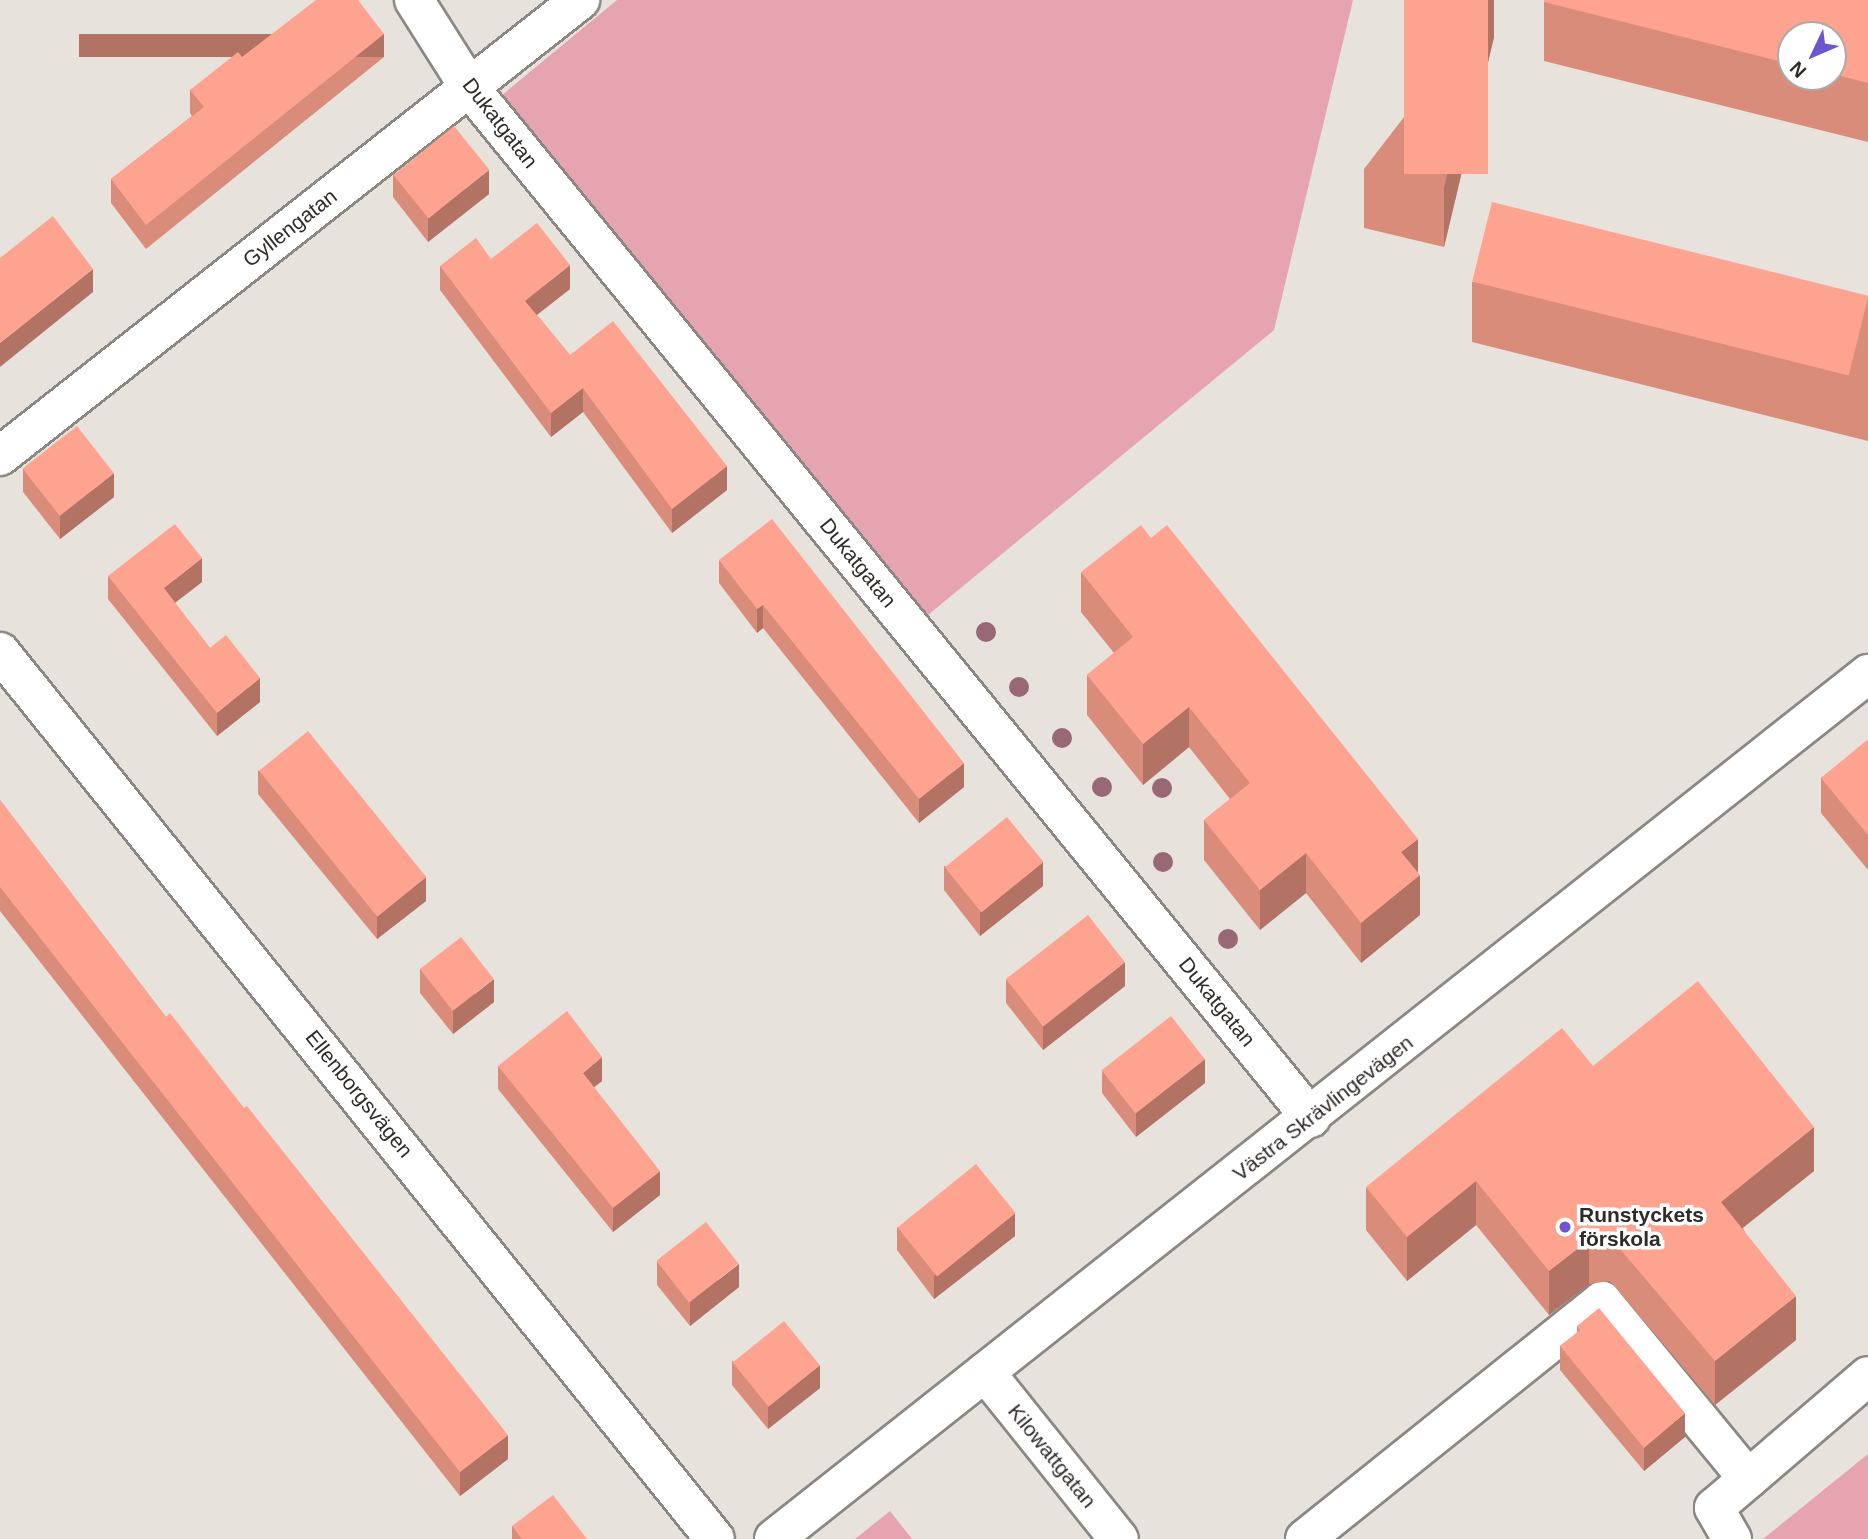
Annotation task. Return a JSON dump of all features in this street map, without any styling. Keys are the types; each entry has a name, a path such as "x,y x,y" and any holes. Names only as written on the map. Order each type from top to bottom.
{"street":[{"name":"Dukatgatan","path":"414,0 470,87 1311,1118"},
{"name":"Gyllengatan","path":"0,456 580,0"},
{"name":"Ellenborgsvägen","path":"0,652 715,1539"},
{"name":"Västra Skrävlingevägen","path":"774,1539 1311,1118 1868,674"},
{"path":"1305,1539 1602,1301 1748,1479"},
{"name":"Kilowattgatan","path":"985,1372 1119,1539"},
{"path":"1732,1539 1714,1508 1868,1376"}],"shaded area":[{"path":"617,0 1353,0 1274,330 928,615 502,95"},
{"path":"1868,1454 1868,1539 1763,1539"},
{"path":"890,1511 912,1539 855,1539"}],"building":[{"path":"316,0 358,0 384,34 146,225 111,179 204,107 190,90 238,52 242,57"},
{"path":"1404,0 1488,0 1488,174 1404,174"},
{"path":"1868,0 1868,83 1847,78 1847,21 1777,21 1777,60 1544,2"},
{"path":"454,126 489,170 429,219 393,175"},
{"path":"1492,202 1868,296 1849,375 1472,282"},
{"path":"53,216 93,269 0,343 0,258"},
{"path":"537,223 570,265 525,301 570,355 613,321 727,466 672,509 583,388 551,413 440,266 476,238 491,259"},
{"path":"77,426 114,473 60,516 23,468"},
{"path":"772,519 964,763 919,799 763,605 757,609 719,560"},
{"path":"175,524 202,558 164,588 210,648 226,635 260,678 217,713 108,576"},
{"path":"1141,525 1151,538 1167,525 1418,839 1401,852 1420,875 1361,923 1306,853 1260,890 1204,820 1250,783 1189,707 1143,744 1087,675 1133,637 1081,572"},
{"path":"308,731 426,877 377,917 259,771"},
{"path":"1868,741 1868,835 1821,778"},
{"path":"0,800 166,1017 170,1013 244,1108 247,1106 508,1435 460,1472 0,887"},
{"path":"1007,817 1044,862 981,912 945,867"},
{"path":"1088,915 1125,962 1043,1026 1006,979"},
{"path":"461,937 494,979 453,1011 420,969"},
{"path":"1698,981 1814,1127 1721,1202 1796,1296 1715,1361 1610,1237 1589,1240 1549,1271 1476,1181 1407,1237 1366,1187 1562,1028 1593,1066"},
{"path":"567,1011 602,1057 583,1073 660,1171 613,1208 498,1066"},
{"path":"1171,1016 1205,1059 1136,1114 1102,1070"},
{"path":"976,1164 1016,1213 937,1277 898,1228"},
{"path":"706,1222 739,1264 689,1303 656,1261"},
{"path":"1599,1308 1685,1413 1644,1448 1560,1346 1580,1330 1577,1326"},
{"path":"784,1321 820,1365 769,1407 733,1363"},
{"path":"553,1495 587,1539 522,1539 512,1526"}],"place":[{"name":"Runstyckets förskola","path":"1565,1227"}]}
